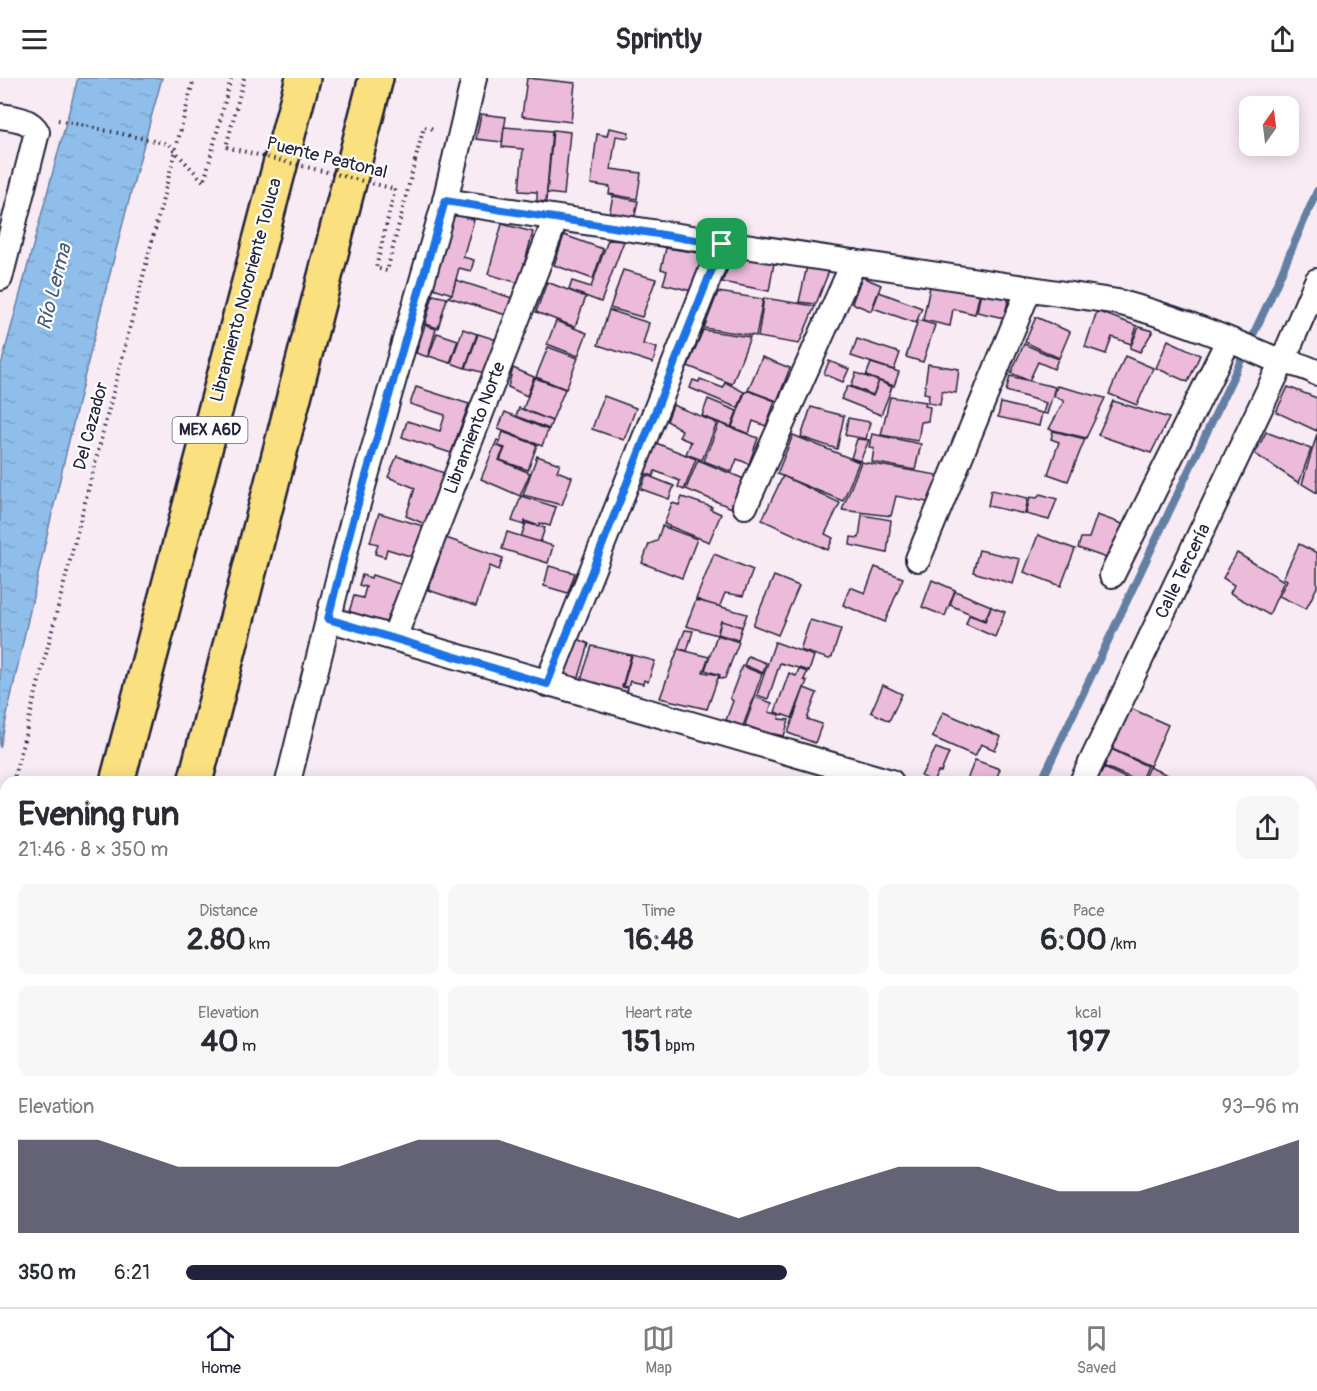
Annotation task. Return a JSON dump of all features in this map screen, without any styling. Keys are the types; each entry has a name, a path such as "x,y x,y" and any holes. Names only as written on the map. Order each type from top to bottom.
{"highway":[{"name":"Libramiento Nororiente Toluca","path":"119,776 303,78"},
{"path":"197,776 376,78"}],"street":[{"path":"289,776 351,528 445,201 474,78"},
{"path":"0,116 43,122 37,132 0,278"},
{"path":"445,201 1118,302 1179,319 1256,351 1306,366 1317,373"},
{"name":"Libramiento Norte","path":"394,638 556,218"},
{"path":"547,684 722,244"},
{"path":"745,506 854,262"},
{"path":"1112,575 1256,351 1317,281"},
{"path":"918,559 1029,289"},
{"name":"Calle Tercería","path":"1084,776 1256,351"},
{"path":"328,619 870,776"}],"path":[{"name":"Del Cazador","path":"15,776 194,78"},
{"path":"43,122 168,144 204,182 231,78"},
{"name":"Puente Peatonal","path":"244,78 226,147 395,189 376,268 387,270 424,127 460,134"}],"water":[{"name":"Río Lerma","path":"78,78 162,78 117,245 76,412 0,748 0,369"}],"building":[{"path":"527,78 575,83 571,122 522,116"},
{"path":"481,114 506,117 502,142 476,139"},
{"path":"504,127 552,131 546,202 537,201 537,192 519,191 523,149 502,147"},
{"path":"609,128 629,132 628,138 616,136 611,169 641,173 637,199 609,194 610,187 591,184 597,134 607,136"},
{"path":"553,130 570,132 564,195 547,193"},
{"path":"613,196 638,201 634,220 609,215"},
{"path":"452,214 474,220 463,257 474,260 471,271 459,268 452,294 430,287"},
{"path":"502,224 533,232 519,283 488,274"},
{"path":"564,235 603,249 593,279 554,265"},
{"path":"608,240 624,241 601,302 569,290 572,281 591,287"},
{"path":"666,248 706,254 692,291 663,284 667,271 661,269"},
{"path":"734,255 774,263 769,291 722,282"},
{"path":"807,266 829,271 816,304 799,302"},
{"path":"623,270 656,279 642,317 610,308"},
{"path":"862,277 881,285 871,311 852,303"},
{"path":"456,280 512,298 506,315 448,297 452,294"},
{"path":"547,282 586,297 575,327 536,312"},
{"path":"931,282 980,292 975,314 953,309 950,326 923,320"},
{"path":"981,291 1009,297 1004,318 977,312"},
{"path":"718,292 763,299 756,336 704,328"},
{"path":"879,292 922,308 916,323 873,308"},
{"path":"433,295 447,298 438,328 425,324"},
{"path":"764,298 815,306 799,344 758,337"},
{"path":"609,310 649,323 643,344 657,348 653,363 598,345"},
{"path":"1097,311 1137,326 1131,344 1112,337 1106,354 1085,347"},
{"path":"1036,317 1070,332 1059,358 1025,342"},
{"path":"918,320 935,325 923,362 906,357"},
{"path":"556,321 587,333 578,356 547,344"},
{"path":"425,325 436,329 428,357 416,353"},
{"path":"1139,327 1153,331 1140,352 1130,348"},
{"path":"463,329 477,334 465,368 451,363"},
{"path":"703,330 750,337 732,384 688,366"},
{"path":"437,333 458,340 450,363 429,356"},
{"path":"478,334 497,340 485,373 466,368"},
{"path":"857,339 900,353 894,370 851,356"},
{"path":"1168,340 1200,355 1188,382 1156,368"},
{"path":"1024,344 1058,359 1054,369 1038,362 1029,381 1011,373"},
{"path":"548,347 578,358 566,389 536,377"},
{"path":"1125,356 1153,368 1137,405 1109,394"},
{"path":"762,357 790,368 777,401 748,390"},
{"path":"829,361 849,369 843,382 824,374"},
{"path":"871,363 899,372 894,386 866,376"},
{"path":"928,364 959,369 956,393 942,391 940,405 928,403 929,394 924,393"},
{"path":"513,368 534,377 527,396 508,387"},
{"path":"856,373 879,381 873,395 851,386"},
{"path":"1010,376 1055,387 1047,414 1043,413 1046,403 1006,391"},
{"path":"535,378 565,389 552,421 523,409"},
{"path":"700,379 723,388 725,382 744,392 738,408 690,388 693,380 699,382"},
{"path":"879,381 892,387 881,415 841,399 848,386 873,396"},
{"path":"1057,386 1105,398 1086,438 1049,429 1064,401 1054,396"},
{"path":"416,387 469,404 451,453 402,437 407,421 440,431 445,415 410,404"},
{"path":"1288,387 1317,398 1317,431 1276,412"},
{"path":"749,391 775,401 766,426 753,421 749,434 732,427 745,392"},
{"path":"604,396 636,408 624,440 592,429"},
{"path":"890,397 926,402 925,406 930,407 928,421 921,422 918,441 881,435"},
{"path":"708,399 737,411 731,427 702,416"},
{"path":"1113,401 1169,418 1151,453 1098,435"},
{"path":"1001,403 1042,413 1039,426 998,417"},
{"path":"673,405 717,423 702,460 686,454 691,442 679,437 682,430 667,421"},
{"path":"811,407 844,416 837,449 801,437"},
{"path":"519,408 552,421 549,429 516,416"},
{"path":"505,412 548,430 542,446 498,429"},
{"path":"848,418 870,422 866,439 845,435"},
{"path":"719,423 758,438 749,464 737,459 732,472 704,461"},
{"path":"1053,431 1085,439 1068,481 1048,474 1059,442 1051,439"},
{"path":"503,432 537,445 528,470 500,460 505,448 498,446"},
{"path":"1266,432 1311,449 1299,483 1255,454"},
{"path":"872,434 921,444 915,470 872,462 874,448 869,447"},
{"path":"1317,434 1317,493 1302,484"},
{"path":"793,435 859,462 843,501 777,474"},
{"path":"857,439 869,440 860,461 851,458"},
{"path":"497,440 500,441 498,446 504,449 499,460 530,473 520,496 481,479"},
{"path":"656,443 696,459 684,490 678,487 680,481 655,471 653,476 645,473"},
{"path":"397,456 444,473 425,524 406,516 415,488 388,477"},
{"path":"537,456 560,464 557,471 572,477 562,505 523,495"},
{"path":"698,460 744,479 732,508 686,489"},
{"path":"861,462 943,476 932,503 896,496 891,516 842,510"},
{"path":"646,475 674,486 669,499 641,489"},
{"path":"783,476 840,503 825,534 833,538 828,550 762,520"},
{"path":"991,490 1028,498 1025,514 988,506"},
{"path":"1040,494 1057,499 1049,520 1026,514 1030,497 1037,498"},
{"path":"521,496 556,507 550,526 540,523 539,526 525,521 524,525 512,521"},
{"path":"682,497 712,507 710,509 721,514 709,542 664,524 672,503 679,505"},
{"path":"379,513 423,526 413,557 387,549 385,557 375,554 378,544 370,542"},
{"path":"862,515 891,520 887,553 850,545 851,537 859,538"},
{"path":"1097,515 1128,526 1112,560 1078,548 1081,538 1089,538"},
{"path":"526,523 545,528 540,543 521,537"},
{"path":"662,526 697,539 682,578 642,563 649,544 657,541"},
{"path":"507,532 553,546 548,563 502,549"},
{"path":"1038,535 1075,549 1061,586 1024,572"},
{"path":"446,538 503,558 499,570 490,566 476,606 428,590"},
{"path":"1299,544 1317,553 1317,587 1306,609 1279,596 1287,580 1283,578"},
{"path":"979,550 1020,559 1013,584 973,572"},
{"path":"1237,553 1284,581 1269,615 1230,593 1234,585 1223,578"},
{"path":"714,554 753,570 743,596 725,593 719,608 696,599"},
{"path":"549,566 575,573 568,593 544,586"},
{"path":"875,567 903,578 885,622 843,605 850,587 865,593"},
{"path":"362,575 371,578 372,575 403,585 391,625 349,612 354,596 363,598 366,587 359,585"},
{"path":"774,576 799,586 778,635 753,625"},
{"path":"932,580 955,590 945,616 922,607"},
{"path":"955,591 991,606 985,620 950,605"},
{"path":"696,600 747,614 742,627 721,621 717,635 686,626"},
{"path":"991,607 1005,612 995,637 966,624 969,615 985,621"},
{"path":"810,620 841,629 832,657 829,659 800,650"},
{"path":"721,621 742,627 738,640 718,634"},
{"path":"685,630 693,631 687,651 678,648"},
{"path":"717,635 739,642 725,678 722,679 719,678 720,675 705,670"},
{"path":"576,638 589,644 577,684 560,677"},
{"path":"775,642 814,656 809,671 780,663 768,699 757,695"},
{"path":"592,646 631,655 622,687 628,688 626,697 580,683"},
{"path":"678,649 709,657 703,672 719,675 707,709 660,698"},
{"path":"632,655 655,661 648,682 644,680 643,684 630,681 628,687 623,686"},
{"path":"748,656 766,663 763,673 744,665"},
{"path":"742,666 762,674 743,726 726,720 733,701 730,698"},
{"path":"799,669 807,672 804,680 807,681 792,718 775,712 789,673 796,676"},
{"path":"883,685 902,694 889,721 871,712"},
{"path":"804,688 817,693 807,719 822,724 815,743 788,733"},
{"path":"755,697 772,703 769,712 780,715 779,719 789,720 784,736 774,734 774,736 745,725"},
{"path":"1130,708 1168,725 1150,766 1112,749"},
{"path":"943,712 1001,737 995,750 981,744 975,756 932,737"},
{"path":"936,748 949,753 941,772 938,772 936,776 921,776"},
{"path":"1109,748 1147,766 1143,776 1126,776 1101,765"},
{"path":"975,760 1000,769 997,776 968,776"},
{"path":"1100,766 1121,776 1096,776"},
{"path":"1149,767 1170,776 1145,776"}],"waterway":[{"path":"1044,776 1270,299 1317,191"}],"route":[{"path":"445,201 722,244 598,561 547,684 328,619 351,528 445,201"}]}
